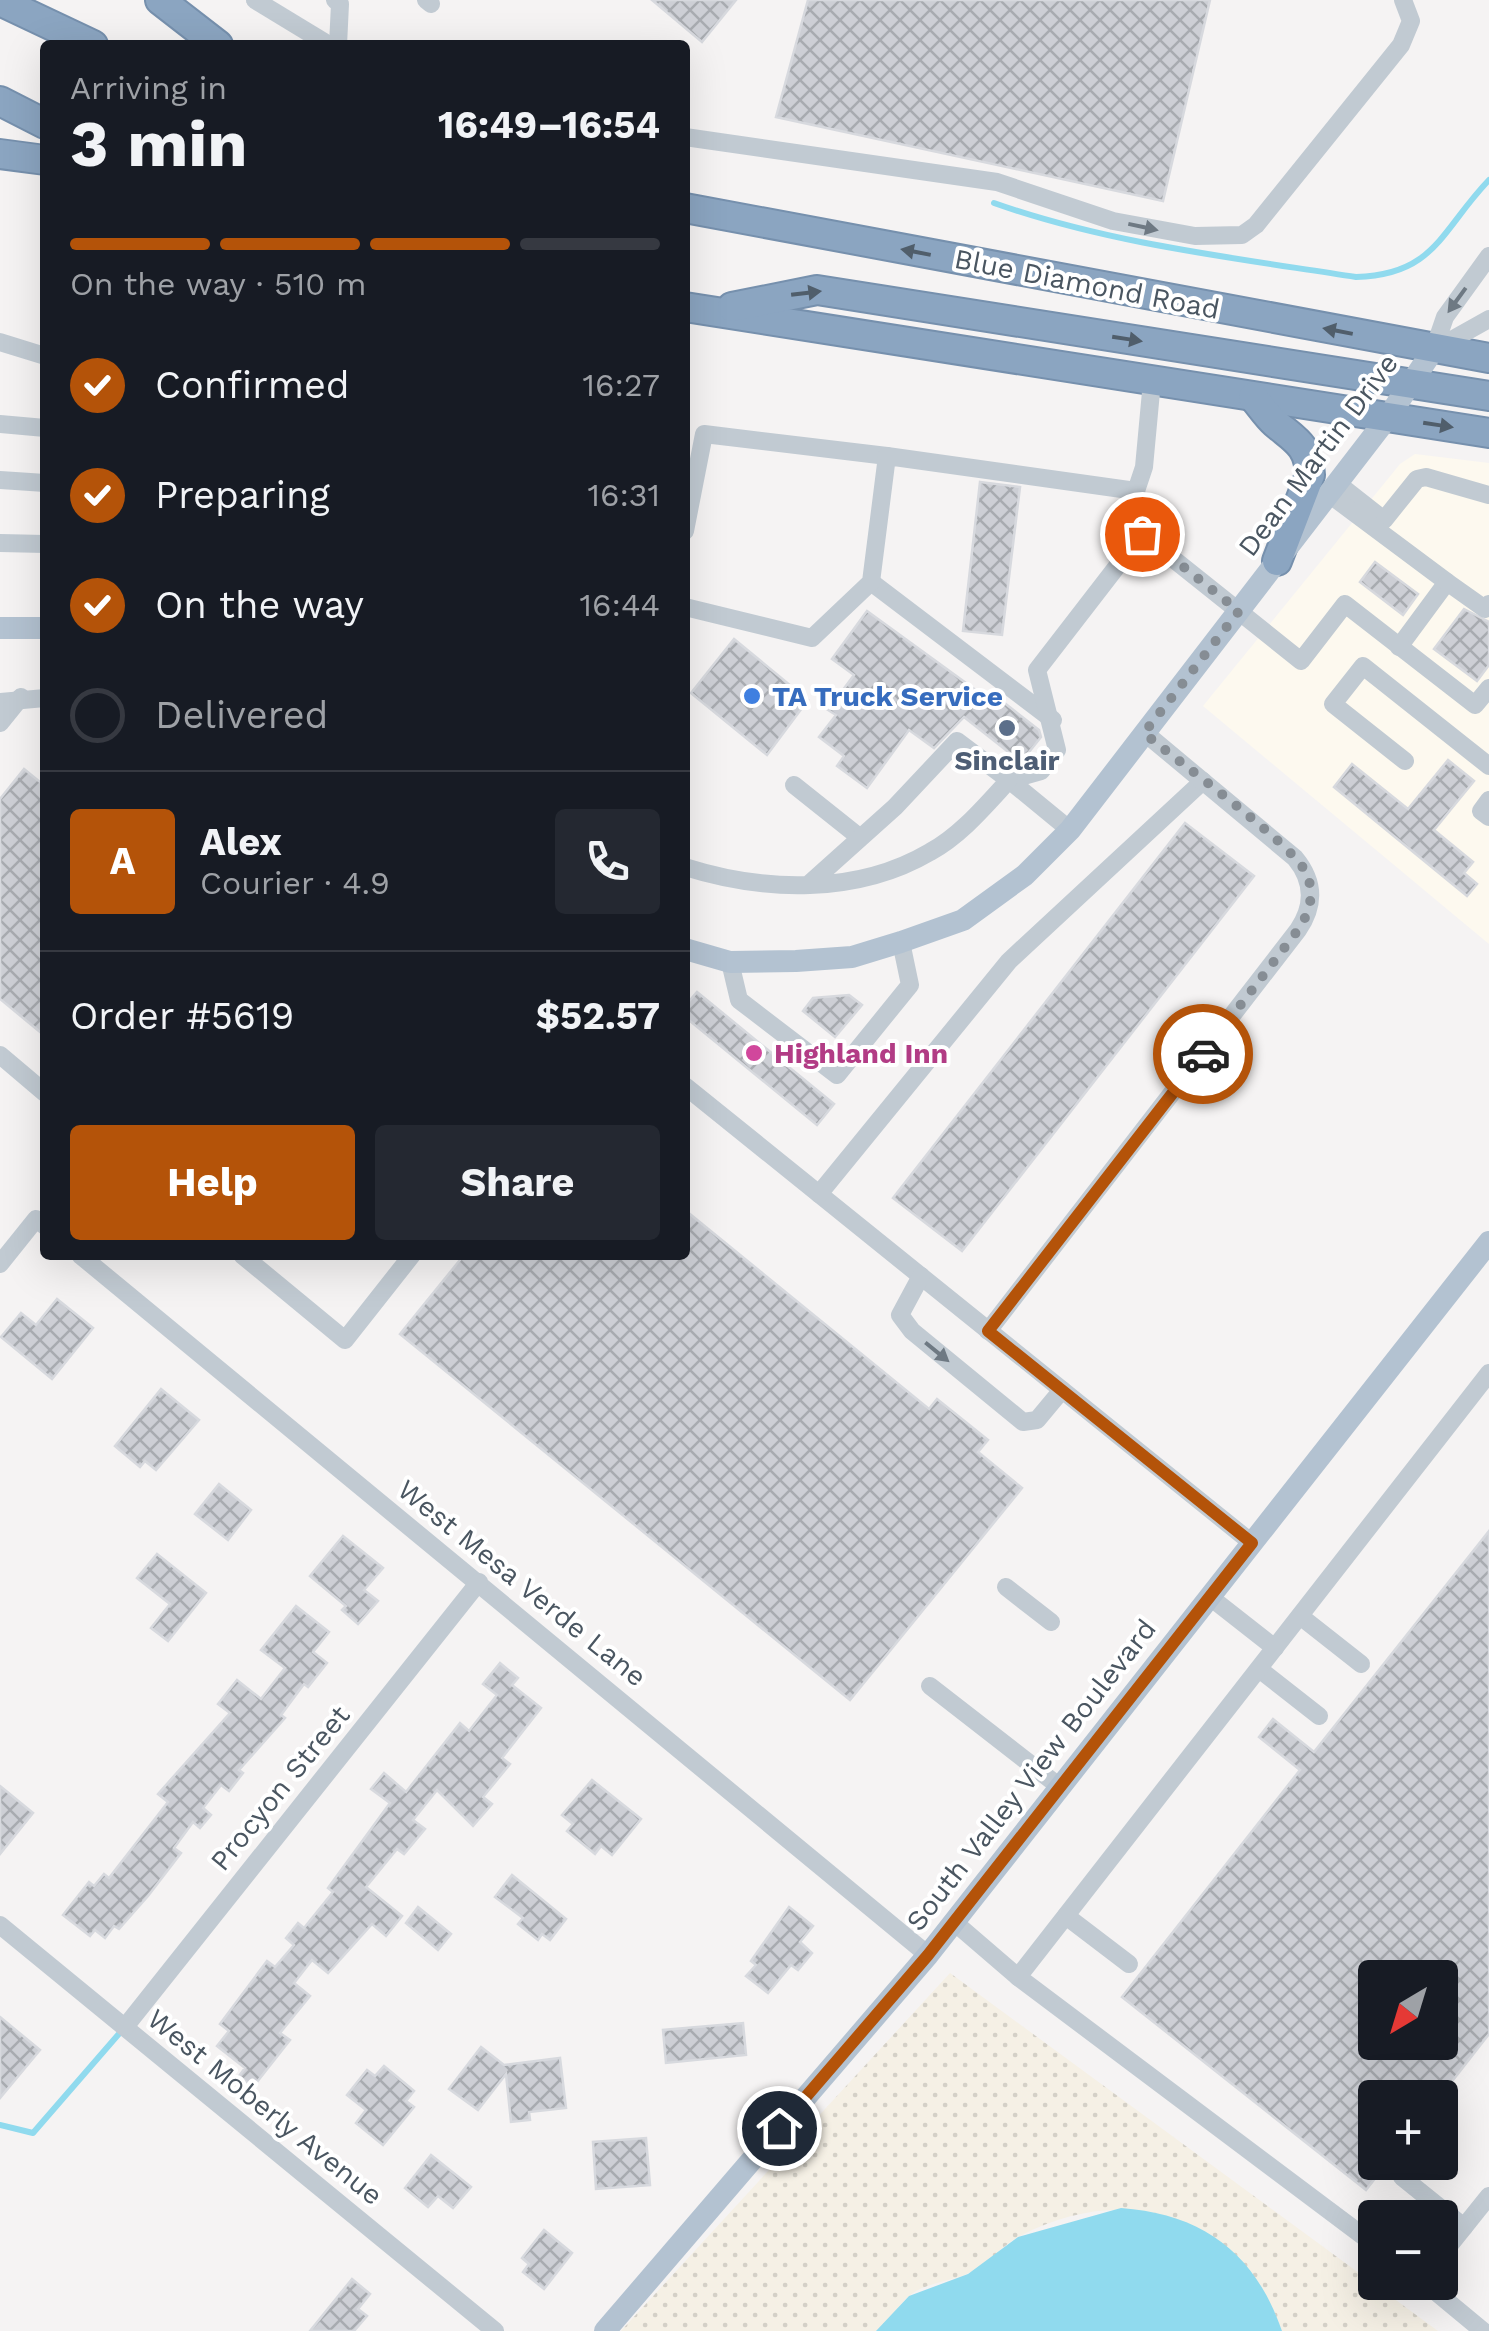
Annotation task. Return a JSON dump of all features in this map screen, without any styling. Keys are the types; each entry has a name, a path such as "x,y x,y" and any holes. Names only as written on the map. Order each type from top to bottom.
{"highway":[{"path":"160,0 212,40"},
{"path":"0,1 82,40"},
{"path":"0,101 40,121"},
{"path":"0,154 40,159"},
{"name":"Blue Diamond Road","path":"690,209 1489,358"},
{"path":"698,309 817,290 1489,396"},
{"path":"698,309 1489,432"},
{"path":"1254,397 1274,423 1300,441 1310,460 1310,475 1277,561"}],"main road":[{"name":"Dean Martin Drive","path":"690,950 730,962 852,957 964,920 1025,875 1070,830 1388,417 1434,349"},
{"path":"0,628 40,628"},
{"name":"South Valley View Boulevard","path":"605,2331 928,1955 1489,1242"}],"street":[{"path":"255,0 321,40"},
{"path":"690,137 997,182 1113,221 1195,236 1242,235 1256,225 1401,45 1411,21 1404,0"},
{"path":"338,40 339,1"},
{"name":"Dean Martin Drive","path":"1434,349 1445,317 1489,256"},
{"name":"Dean Martin Drive","path":"1434,349 1484,326 1489,319"},
{"path":"0,342 40,354"},
{"path":"1152,381 1144,467 1136,490 1142,534 1301,662 1345,604 1475,705 1489,688"},
{"path":"0,424 40,428"},
{"path":"690,485 704,434 1136,490"},
{"path":"690,608 812,638 870,582 887,456"},
{"path":"1333,489 1384,520 1417,479 1426,477 1489,494"},
{"path":"0,480 40,483"},
{"path":"1333,489 1447,582 1485,609 1489,604"},
{"path":"690,868 756,885 808,885 876,876 930,852 965,827 1009,780 1040,771 1057,750 1053,720 1037,670 1142,534"},
{"path":"0,544 40,544"},
{"path":"870,582 1053,720"},
{"path":"1399,646 1447,582"},
{"path":"1405,761 1332,704 1363,666 1489,766"},
{"path":"0,723 21,697"},
{"path":"0,702 40,698"},
{"path":"988,1331 1298,930 1310,907 1304,868 1144,733"},
{"path":"808,885 858,836 895,807 958,741 1070,830"},
{"path":"819,1194 1009,961 1203,781"},
{"path":"794,785 858,836"},
{"path":"1489,800 1481,811 1489,817"},
{"path":"730,962 739,1000 836,1075 910,985 901,942"},
{"path":"0,1056 40,1088"},
{"path":"690,1090 1252,1543"},
{"path":"0,1264 40,1222"},
{"name":"West Mesa Verde Lane","path":"86,1260 928,1955"},
{"path":"248,1260 345,1340 408,1260"},
{"path":"920,1276 900,1316 912,1331 1023,1422 1036,1420 1062,1390"},
{"path":"1018,1977 1489,1373"},
{"name":"Procyon Street","path":"124,2027 479,1582"},
{"path":"1006,1587 1051,1622"},
{"path":"1210,1596 1275,1648"},
{"path":"1300,1616 1361,1664"},
{"path":"1258,1669 1319,1716"},
{"path":"930,1686 1060,1787"},
{"path":"1066,1916 1130,1964"},
{"path":"954,1922 1018,1977 1358,2232"},
{"name":"West Moberly Avenue","path":"0,1925 494,2331"},
{"path":"1405,2180 1464,2227"},
{"path":"1458,2234 1489,2196"},
{"path":"1445,2300 1482,2331"}],"shaded area":[{"path":"1415,454 1489,463 1489,944 1203,706 1400,464"}],"sand":[{"path":"950,1973 1358,2272 1358,2300 1396,2300 1438,2331 1282,2331 1263,2291 1239,2259 1209,2235 1176,2219 1139,2211 1100,2211 1060,2219 1020,2236 971,2272 915,2292 876,2331 621,2331"}],"water":[{"path":"1121,2208 1177,2219 1222,2242 1257,2280 1282,2331 876,2331 909,2296 968,2274 1018,2237"}],"building":[{"path":"652,0 736,0 702,42"},
{"path":"808,0 1210,0 1163,201 776,117"},
{"path":"980,482 1020,487 1002,635 963,631"},
{"path":"1375,562 1418,594 1403,615 1360,582"},
{"path":"1464,609 1489,622 1489,665 1477,681 1434,649"},
{"path":"867,611 988,699 993,694 1039,730 1041,737 1021,762 964,717 934,748 909,730 867,788 837,766 844,756 819,737 836,715 828,710 854,675 832,659"},
{"path":"734,639 808,700 767,755 691,693"},
{"path":"1448,760 1474,781 1434,830 1473,862 1464,873 1477,884 1467,896 1334,787 1352,764 1408,809"},
{"path":"24,769 40,782 40,1032 0,999 0,799"},
{"path":"1185,823 1254,876 962,1251 893,1198"},
{"path":"697,992 834,1104 817,1125 690,1021 690,1000"},
{"path":"849,995 862,1005 835,1037 803,1011 813,998"},
{"path":"690,1214 929,1409 937,1399 988,1440 978,1452 1022,1488 850,1700 400,1334 460,1260 690,1260"},
{"path":"57,1299 93,1328 52,1379 1,1337 21,1313 36,1325"},
{"path":"161,1389 199,1420 156,1470 145,1461 140,1467 115,1446"},
{"path":"219,1484 251,1510 228,1540 195,1514"},
{"path":"1489,1531 1489,2034 1453,2080 1358,2080 1358,2180 1374,2180 1366,2190 1122,1997 1300,1770 1259,1737 1273,1719 1314,1752"},
{"path":"343,1536 383,1568 364,1590 378,1601 358,1624 342,1610 346,1606 310,1576"},
{"path":"157,1554 206,1593 168,1641 151,1628 170,1604 137,1578"},
{"path":"296,1606 329,1632 313,1652 327,1663 308,1687 304,1684 281,1715 285,1718 239,1770 243,1773 229,1791 221,1785 203,1808 211,1815 200,1828 193,1822 174,1848 181,1853 148,1896 119,1929 114,1926 105,1938 95,1930 90,1936 63,1915 89,1882 94,1886 104,1874 109,1878 168,1802 158,1794 230,1713 218,1704 237,1680 261,1699 285,1668 261,1650"},
{"path":"500,1663 518,1678 512,1685 541,1708 502,1758 510,1764 483,1797 492,1804 473,1826 437,1790 413,1820 425,1829 404,1854 397,1849 366,1887 402,1916 386,1936 372,1924 328,1973 312,1960 294,1983 310,1996 280,2033 290,2040 253,2087 239,2076 245,2068 217,2046 229,2031 220,2024 267,1961 275,1967 294,1945 286,1938 298,1923 304,1928 333,1892 328,1888 390,1803 371,1789 384,1773 406,1792 460,1723 469,1731 497,1695 483,1684"},
{"path":"592,1780 641,1819 612,1855 601,1846 595,1854 567,1831 573,1824 562,1815"},
{"path":"0,1786 33,1813 0,1854"},
{"path":"512,1875 566,1919 550,1940 542,1934 538,1940 518,1924 523,1918 495,1897"},
{"path":"418,1907 451,1934 438,1950 406,1923"},
{"path":"789,1907 813,1926 800,1942 812,1953 798,1970 791,1965 768,1993 746,1976 756,1965 751,1961"},
{"path":"0,2017 40,2050 0,2098"},
{"path":"743,2023 746,2055 666,2063 663,2030"},
{"path":"481,2047 504,2065 560,2058 566,2108 529,2112 530,2120 511,2122 506,2074 478,2110 449,2089"},
{"path":"384,2066 414,2091 406,2101 414,2107 383,2145 356,2123 366,2110 347,2095 367,2070 375,2076"},
{"path":"646,2138 650,2185 596,2189 593,2142"},
{"path":"431,2155 471,2187 453,2208 438,2196 428,2207 405,2188"},
{"path":"544,2230 572,2253 544,2289 523,2272 529,2264 522,2258"},
{"path":"352,2279 370,2294 358,2309 367,2316 354,2331 310,2331"}],"waterway":[{"path":"994,203 1128,239 1356,277 1382,274 1420,259 1489,180"},
{"path":"0,2125 33,2133 124,2028"}],"way so far":[{"path":"1142,534 1239,611 1144,733 1295,858 1304,868 1311,891 1306,919 1203,1054"}],"place":[{"name":"TA Truck Service","path":"752,696"},
{"name":"Sinclair","path":"1007,728"},
{"name":"Highland Inn","path":"754,1053"}],"route":[{"path":"779,2128 928,1955 1252,1543 988,1331 1203,1054"}]}
